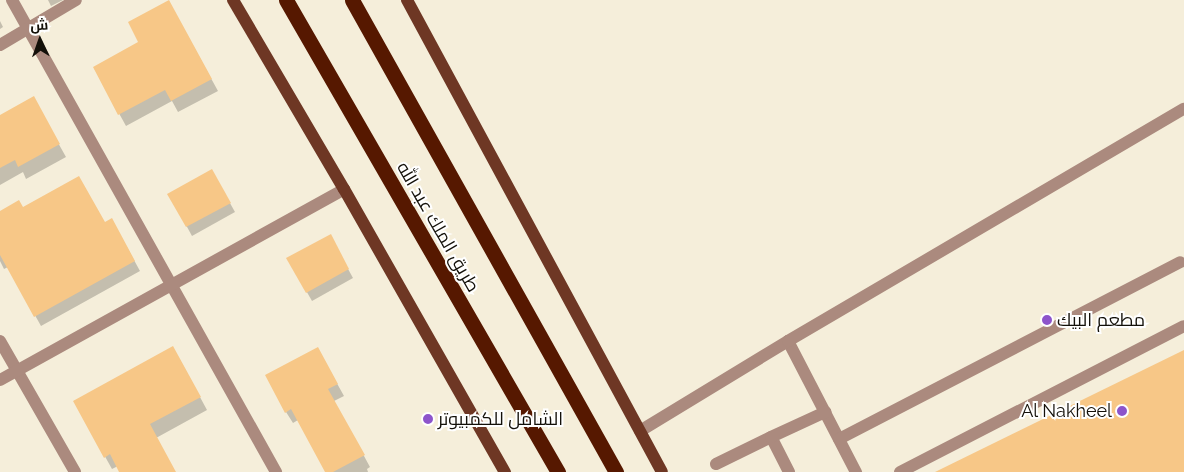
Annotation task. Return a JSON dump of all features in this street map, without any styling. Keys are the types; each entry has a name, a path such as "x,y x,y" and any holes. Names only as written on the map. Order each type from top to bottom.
{"highway":[{"name":"طريق الملك عبد الله","path":"286,0 558,472"},
{"name":"طريق الملك عبد الله","path":"352,0 616,472"}],"main road":[{"path":"233,0 344,189 505,472"},
{"path":"407,0 662,472"}],"street":[{"path":"12,0 276,472"},
{"path":"0,45 76,0"},
{"path":"640,431 788,341 1184,109"},
{"path":"0,380 171,283 344,189"},
{"path":"839,439 1180,262"},
{"path":"900,472 1184,326"},
{"path":"0,341 75,472"},
{"path":"788,341 856,472"},
{"path":"716,464 825,412"},
{"path":"771,437 789,472"}],"building":[{"path":"169,0 212,79 171,101 165,90 118,115 93,67 138,42 128,22"},
{"path":"34,96 60,144 18,167 15,160 0,168 0,115"},
{"path":"212,169 231,203 186,227 167,194"},
{"path":"79,176 105,222 112,218 135,261 34,317 0,255 0,211 19,200 23,207"},
{"path":"331,234 349,269 306,293 286,258"},
{"path":"173,346 201,397 150,424 176,472 119,472 110,454 104,458 73,401"},
{"path":"318,347 338,384 328,389 365,455 333,472 325,472 291,409 285,413 265,375"},
{"name":"Al Nakheel","path":"1184,350 1184,472 935,472"}],"place":[{"name":"مطعم البيك","path":"1047,320"},
{"name":"Al Nakheel","path":"1122,411"},
{"name":"الشامل للكمبيوتر","path":"428,419"}]}
